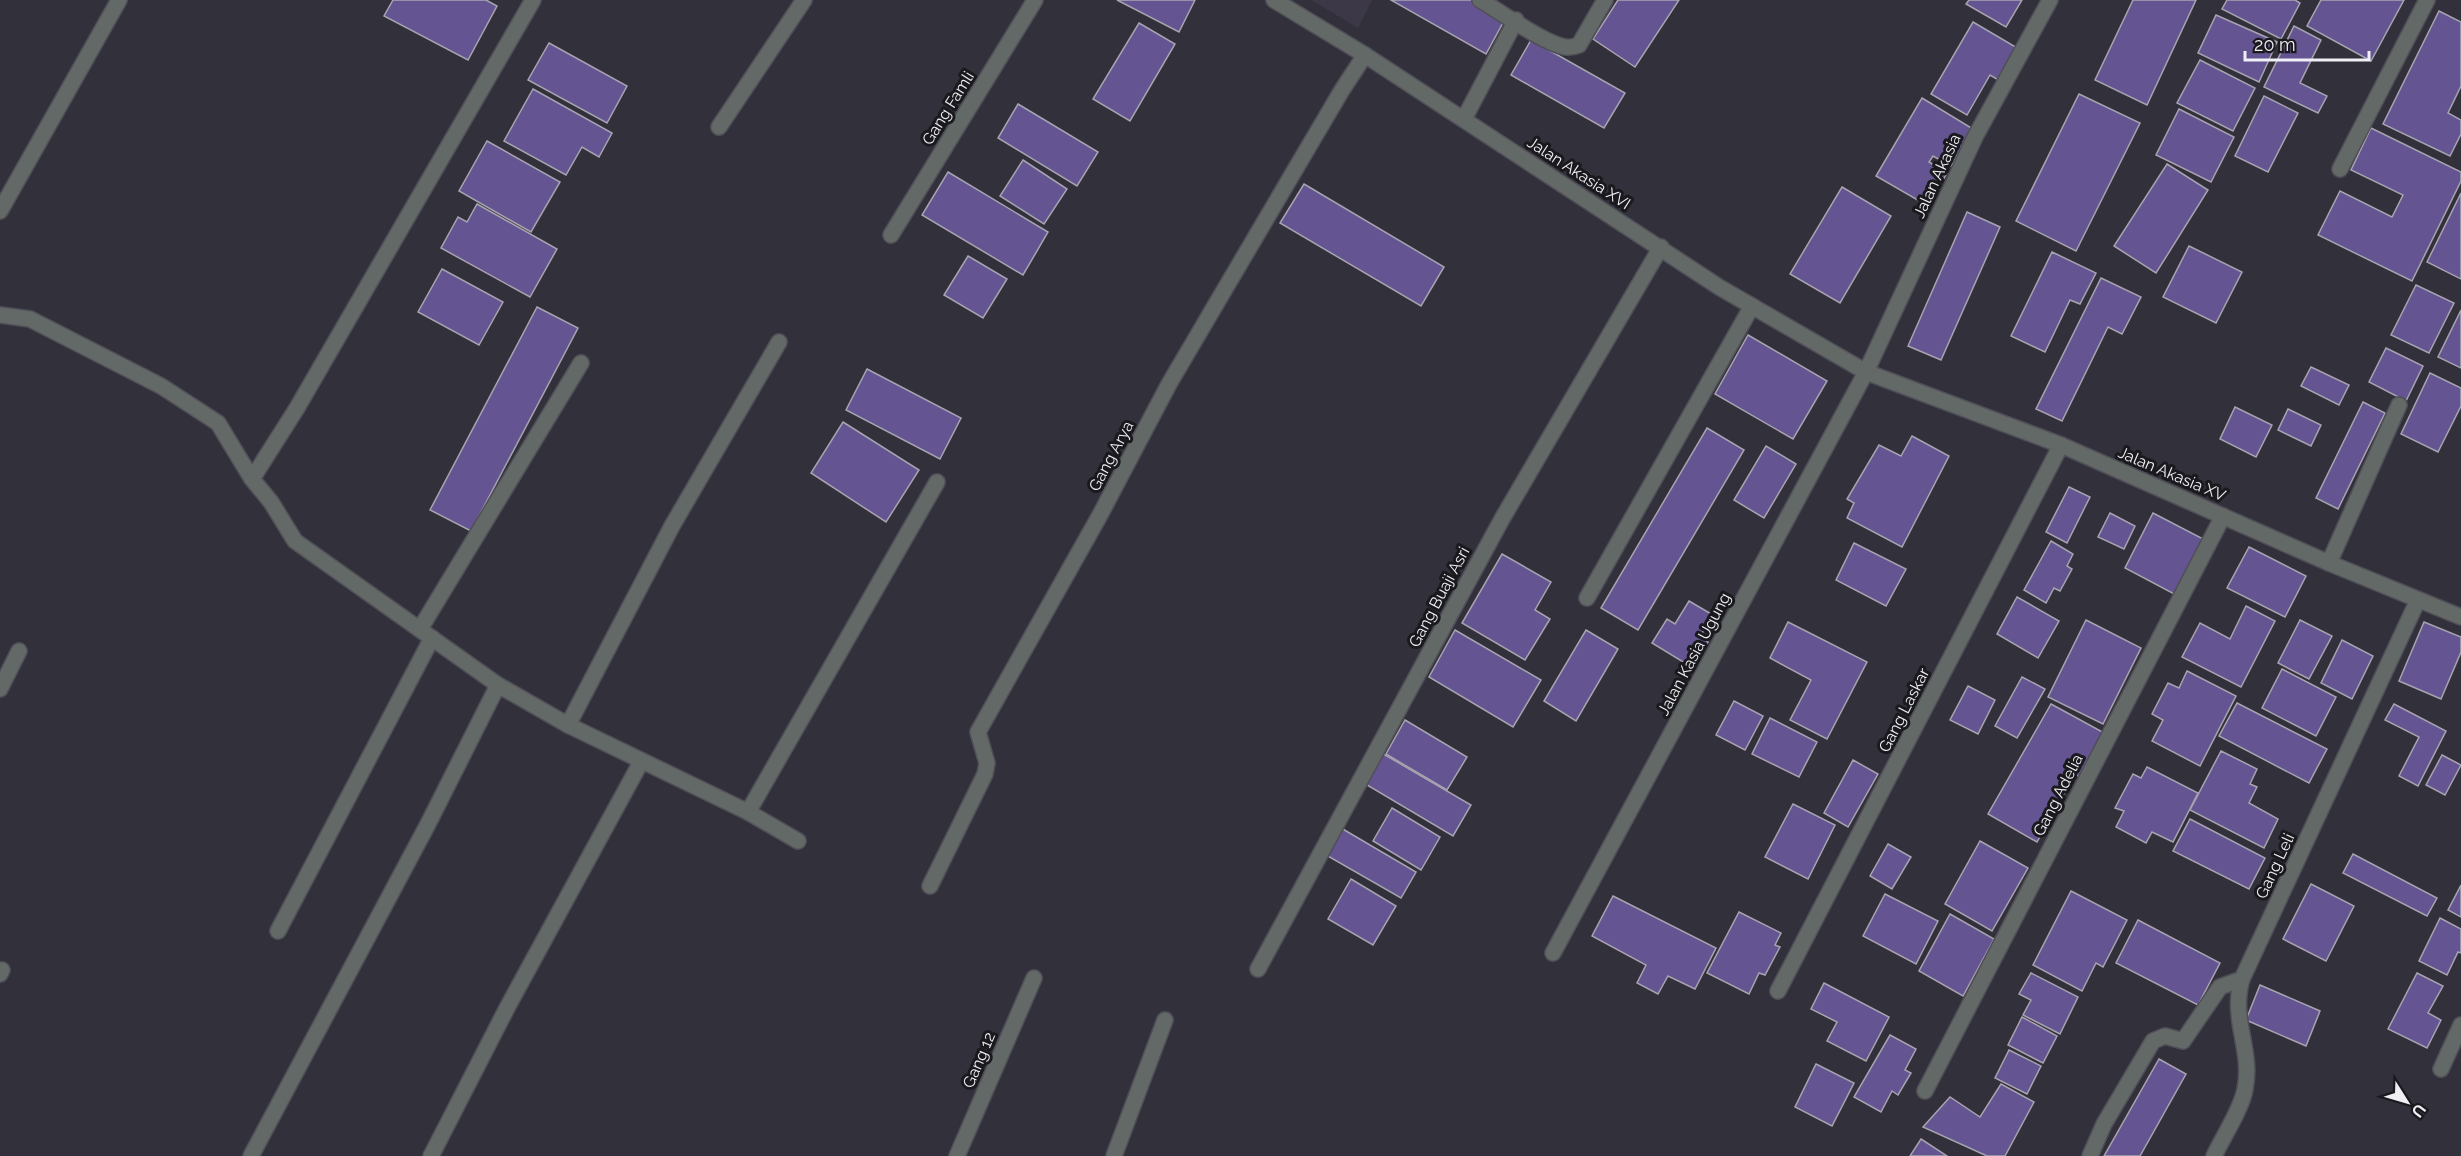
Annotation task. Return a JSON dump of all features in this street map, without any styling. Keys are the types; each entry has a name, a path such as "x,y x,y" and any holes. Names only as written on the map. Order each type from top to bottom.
{"street":[{"path":"0,211 119,0"},
{"path":"252,479 297,408 533,0"},
{"path":"719,127 804,0"},
{"name":"Gang Famli","path":"891,235 1035,0"},
{"name":"Jalan Akasia XVI","path":"1274,0 1464,119 1752,306 1866,372"},
{"path":"1480,0 1563,47 1573,48 1579,45 1605,0"},
{"name":"Jalan Akasia","path":"1866,372 1974,137 2050,0"},
{"path":"2340,169 2427,0"},
{"path":"1464,119 1516,20"},
{"name":"Gang Arya","path":"930,886 985,774 987,763 978,732 1100,515 1169,384 1342,90 1365,56"},
{"name":"Gang Buaji Asri","path":"1258,969 1502,519 1661,247"},
{"path":"1587,598 1752,306"},
{"path":"0,315 30,319 161,386 218,423 252,479 271,502 295,541 498,685 568,725 748,812 798,841"},
{"path":"568,725 672,526 779,342"},
{"path":"278,931 426,634 580,363"},
{"name":"Jalan Akasia XV","path":"1866,372 2061,446 2329,563 2461,617"},
{"name":"Jalan Kasia Ugung","path":"1553,953 1866,372"},
{"path":"2329,563 2399,405"},
{"name":"Gang Laskar","path":"1778,991 2061,446"},
{"path":"748,812 937,482"},
{"name":"Gang Adelia","path":"1925,1091 2223,516"},
{"name":"Gang Leli","path":"2214,1156 2245,1090 2246,1060 2236,999 2242,979 2418,600"},
{"path":"0,689 18,651"},
{"path":"251,1156 423,834 498,685"},
{"path":"431,1156 518,988 641,762"},
{"name":"Gang 12","path":"957,1156 1034,978"},
{"path":"2090,1156 2104,1124 2153,1041 2161,1036 2183,1041 2220,987 2242,979"},
{"path":"1114,1156 1165,1020"},
{"path":"2441,1069 2461,1025"}],"shaded area":[{"path":"1311,0 1372,0 1358,28"}],"building":[{"path":"393,0 486,0 497,6 468,60 384,16"},
{"path":"1117,0 1195,0 1179,32"},
{"path":"1391,0 1471,0 1505,19 1486,54"},
{"path":"1618,0 1679,0 1635,67 1593,39"},
{"path":"1969,0 2022,0 2006,27 1966,4"},
{"path":"2133,0 2196,0 2147,105 2095,80"},
{"path":"2227,0 2295,0 2300,3 2281,39 2222,9"},
{"path":"2321,0 2404,0 2371,61 2307,26"},
{"path":"2439,11 2461,22 2461,86 2448,113 2461,120 2461,134 2450,156 2383,124"},
{"path":"2216,15 2277,42 2259,82 2198,53"},
{"path":"1973,22 2019,49 2000,81 1990,75 1967,115 1931,94"},
{"path":"1139,23 1175,44 1130,121 1093,99"},
{"path":"2294,26 2321,40 2300,83 2327,96 2318,113 2264,87"},
{"path":"1531,40 1625,93 1604,128 1511,75"},
{"path":"549,43 627,86 607,123 528,80"},
{"path":"2200,60 2255,88 2233,131 2177,103"},
{"path":"533,89 612,133 599,157 582,147 566,175 504,141"},
{"path":"2079,94 2140,123 2076,251 2016,221"},
{"path":"2264,96 2298,113 2268,172 2235,156"},
{"path":"1922,98 1973,129 1951,166 1933,156 1929,162 1947,173 1928,206 1876,176"},
{"path":"1018,104 1098,152 1077,186 998,138"},
{"path":"2179,109 2234,137 2211,182 2156,155"},
{"path":"2371,128 2461,172 2461,181 2412,281 2318,235 2340,191 2392,217 2403,195 2351,170"},
{"path":"487,141 560,182 531,232 459,191"},
{"path":"1023,160 1067,189 1044,224 1000,196"},
{"path":"2167,164 2208,190 2156,273 2114,246"},
{"path":"948,172 1048,232 1023,275 922,215"},
{"path":"1304,184 1444,267 1421,306 1280,223"},
{"path":"1842,187 1891,216 1840,303 1790,274"},
{"path":"2461,193 2461,279 2427,262"},
{"path":"477,204 557,249 530,297 441,248 458,217 467,222"},
{"path":"1967,212 2000,227 1941,360 1908,346"},
{"path":"2189,246 2242,272 2216,323 2163,297"},
{"path":"2052,252 2096,273 2080,304 2070,300 2045,352 2011,336"},
{"path":"968,256 1007,279 983,318 944,295"},
{"path":"442,269 503,302 479,345 418,312"},
{"path":"2101,278 2141,297 2122,334 2108,327 2062,421 2036,409"},
{"path":"2416,285 2454,303 2429,353 2391,335"},
{"path":"537,307 578,328 471,531 430,510"},
{"path":"2461,310 2461,368 2438,357"},
{"path":"1748,335 1827,381 1793,439 1715,394"},
{"path":"2386,348 2423,366 2406,401 2369,382"},
{"path":"2311,367 2349,385 2339,405 2301,386"},
{"path":"867,369 961,418 940,459 846,410"},
{"path":"2430,373 2461,388 2461,406 2438,452 2401,434"},
{"path":"2363,402 2385,413 2338,509 2316,498"},
{"path":"2235,407 2272,425 2256,457 2220,439"},
{"path":"2288,409 2321,425 2311,446 2278,430"},
{"path":"843,422 919,470 886,522 811,473"},
{"path":"1707,428 1744,450 1638,630 1601,608"},
{"path":"1912,436 1949,456 1902,547 1847,518 1854,503 1847,499 1879,445 1901,456"},
{"path":"1766,446 1796,464 1764,518 1734,500"},
{"path":"2069,487 2090,497 2067,543 2046,532"},
{"path":"2110,513 2135,526 2124,549 2098,537"},
{"path":"2153,513 2207,541 2178,596 2125,568"},
{"path":"2051,541 2073,554 2067,566 2072,569 2060,591 2054,588 2046,603 2024,590"},
{"path":"1854,543 1906,569 1886,606 1836,580"},
{"path":"2249,547 2306,576 2285,617 2227,588"},
{"path":"1502,554 1551,582 1535,610 1550,619 1525,660 1462,623"},
{"path":"2017,597 2059,621 2038,658 1997,634"},
{"path":"1689,601 1713,615 1700,637 1708,642 1693,668 1652,643 1667,619 1675,624"},
{"path":"2246,606 2275,621 2241,687 2182,657 2200,623 2230,639"},
{"path":"2086,620 2141,648 2103,724 2048,697"},
{"path":"2300,620 2332,636 2309,679 2278,663"},
{"path":"1788,622 1867,662 1827,739 1790,720 1811,680 1770,658"},
{"path":"2424,622 2461,637 2461,652 2441,699 2399,681"},
{"path":"1455,630 1541,680 1513,727 1429,677"},
{"path":"1586,630 1618,649 1576,721 1544,701"},
{"path":"2342,640 2373,656 2352,699 2321,683"},
{"path":"2282,669 2336,697 2316,736 2262,708"},
{"path":"2187,671 2236,696 2200,766 2152,741 2163,720 2152,714 2168,683 2179,688"},
{"path":"2022,677 2045,689 2017,738 1995,726"},
{"path":"1968,686 1995,700 1978,734 1950,720"},
{"path":"1734,701 1763,716 1745,750 1716,735"},
{"path":"2237,703 2327,749 2309,783 2219,736"},
{"path":"2051,704 2108,735 2083,779 2075,774 2037,842 1988,814"},
{"path":"2394,704 2446,731 2418,786 2399,776 2419,737 2385,720"},
{"path":"1770,718 1817,742 1799,777 1752,754"},
{"path":"1405,720 1467,757 1447,790 1386,754"},
{"path":"2221,751 2257,769 2250,784 2257,787 2249,803 2278,819 2264,848 2190,810"},
{"path":"1380,752 1471,805 1453,836 1362,782"},
{"path":"2442,755 2461,765 2445,795 2426,785"},
{"path":"1853,760 1878,774 1848,827 1824,813"},
{"path":"2147,767 2198,793 2173,842 2152,832 2146,843 2116,827 2124,811 2115,808 2133,774 2141,778"},
{"path":"1793,804 1835,825 1808,879 1765,857"},
{"path":"1392,808 1440,837 1421,870 1373,841"},
{"path":"2190,819 2265,858 2249,889 2173,851"},
{"path":"1341,828 1416,872 1401,898 1326,855"},
{"path":"1980,841 2028,868 1992,931 1945,904"},
{"path":"1888,844 1911,857 1892,889 1870,876"},
{"path":"2353,854 2437,898 2427,916 2343,873"},
{"path":"1351,879 1396,906 1373,945 1328,919"},
{"path":"2311,884 2354,906 2326,961 2283,939"},
{"path":"2461,885 2461,917 2448,910"},
{"path":"2071,891 2127,920 2103,967 2096,963 2082,991 2033,965"},
{"path":"1885,894 1938,921 1916,964 1863,936"},
{"path":"1613,896 1716,948 1695,989 1668,976 1658,994 1637,983 1646,965 1592,936"},
{"path":"1739,912 1781,933 1775,945 1780,947 1765,975 1759,973 1749,994 1707,973"},
{"path":"1950,914 1994,939 1963,996 1919,971"},
{"path":"2440,918 2461,929 2461,953 2458,952 2447,975 2419,961"},
{"path":"2138,920 2220,963 2198,1005 2116,963"},
{"path":"2031,973 2078,997 2060,1034 2023,1015 2031,1000 2019,994"},
{"path":"2417,973 2443,986 2428,1013 2441,1020 2427,1048 2388,1029"},
{"path":"1824,983 1889,1017 1866,1061 1827,1041 1837,1022 1811,1009"},
{"path":"2260,985 2320,1011 2306,1046 2246,1020"},
{"path":"2022,1017 2057,1036 2043,1063 2008,1045"},
{"path":"1890,1035 1916,1049 1905,1070 1911,1073 1898,1095 1892,1091 1881,1112 1854,1097"},
{"path":"2009,1050 2041,1066 2027,1094 1995,1078"},
{"path":"2159,1059 2186,1074 2140,1156 2104,1156"},
{"path":"1816,1064 1854,1083 1832,1126 1795,1107"},
{"path":"2001,1084 2034,1102 2005,1156 1987,1156 1923,1127 1950,1097 1980,1117"},
{"path":"1921,1139 1947,1156 1910,1156"}]}
